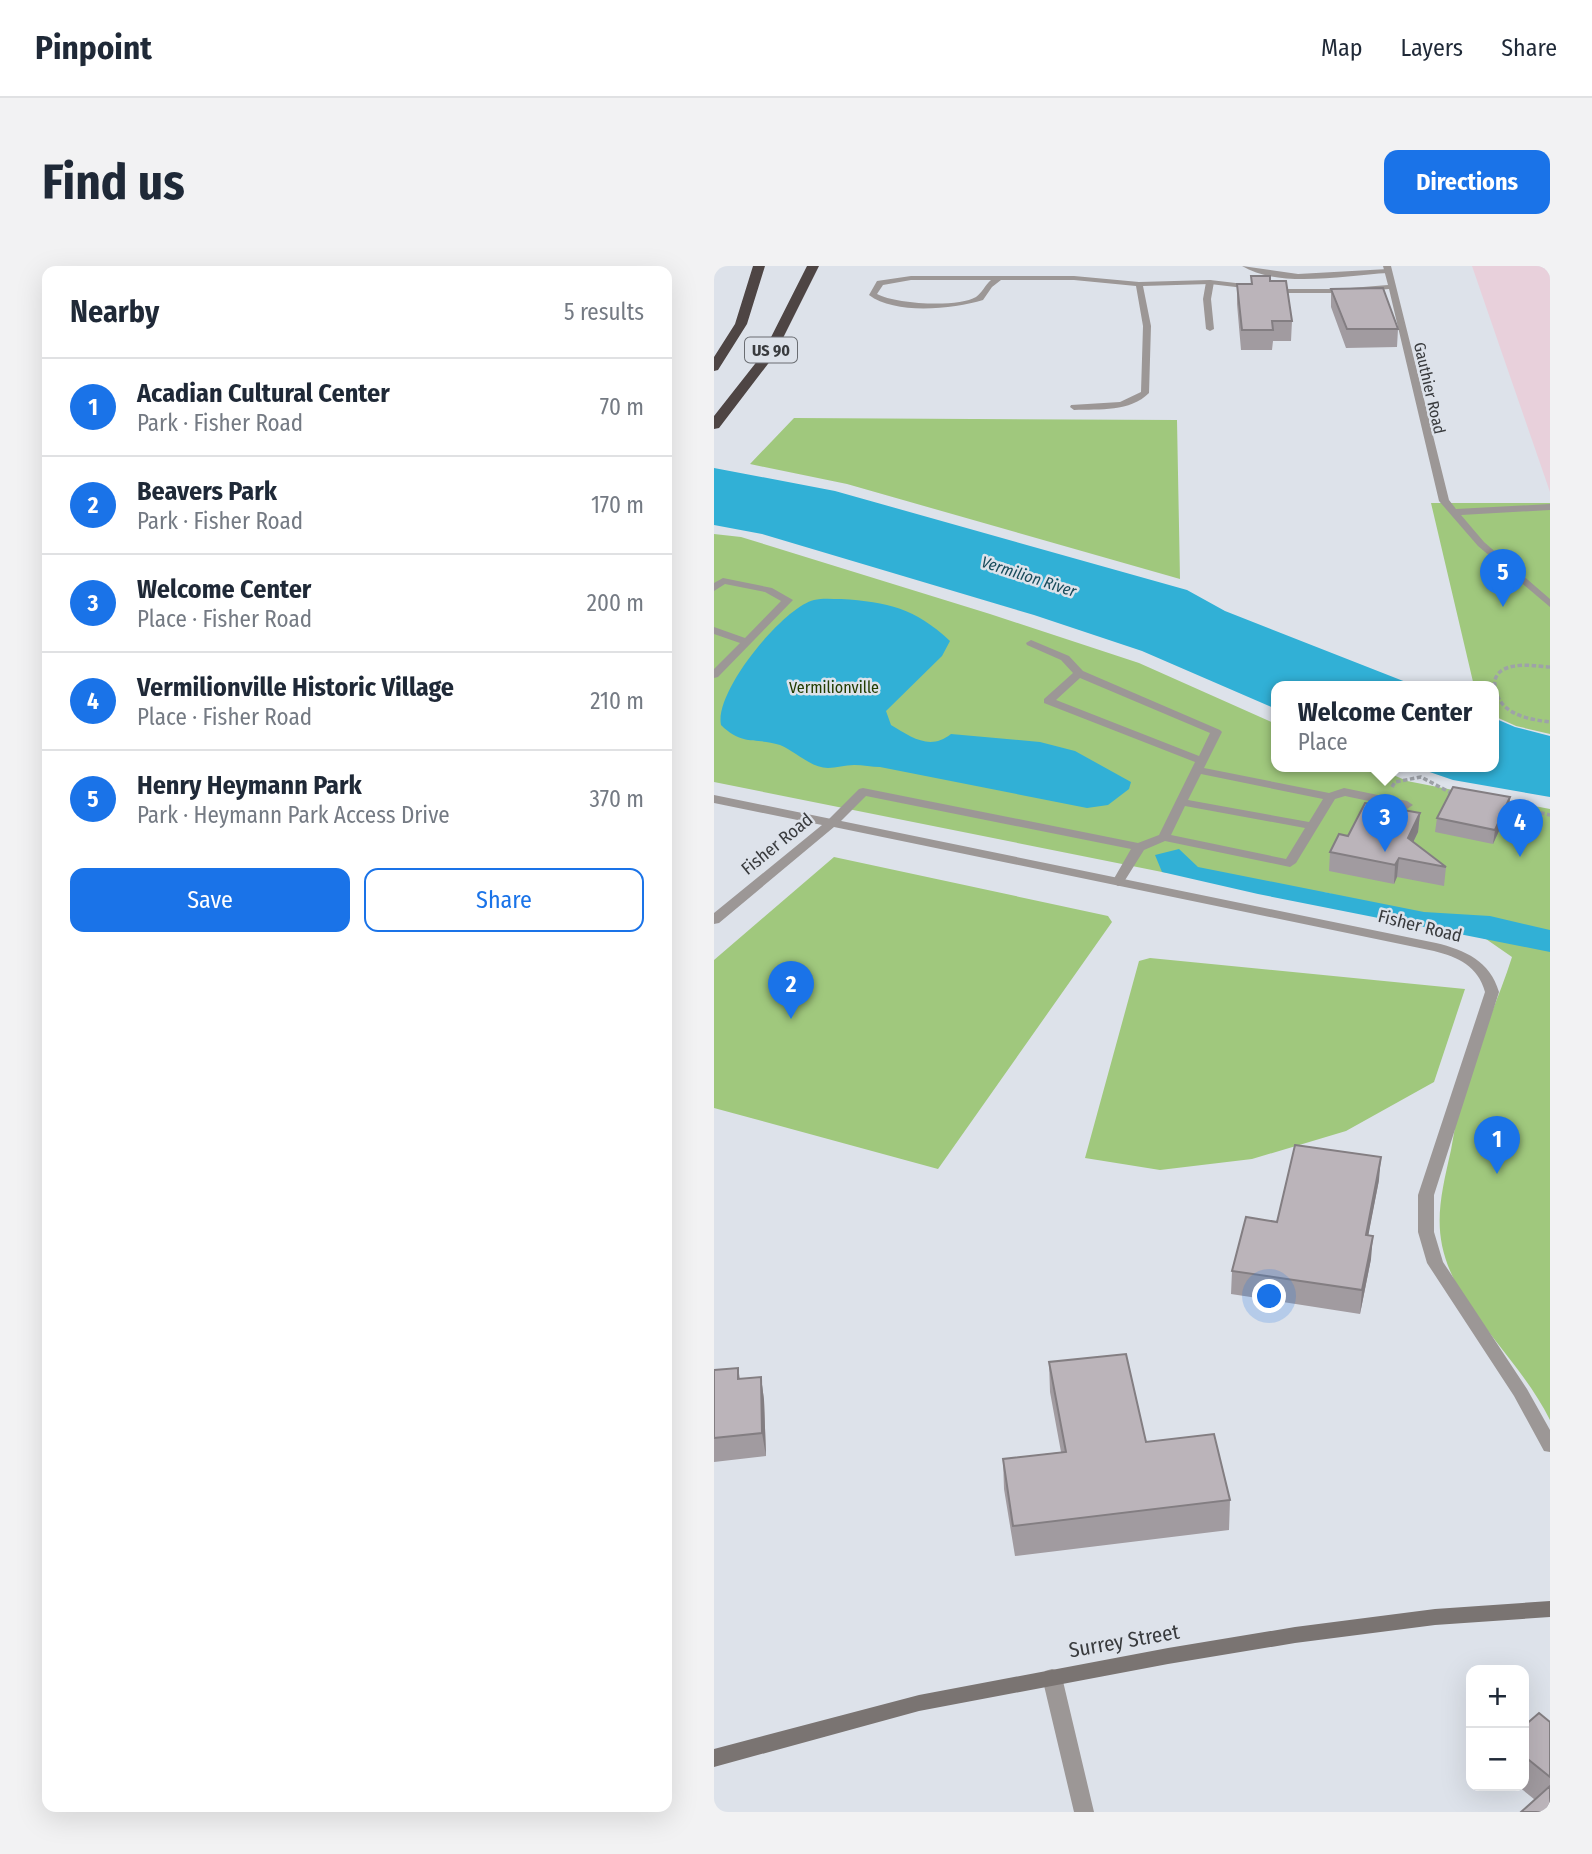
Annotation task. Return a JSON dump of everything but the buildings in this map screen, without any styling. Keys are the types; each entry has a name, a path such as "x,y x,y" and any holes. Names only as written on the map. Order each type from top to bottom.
{"highway":[{"name":"US 90","path":"714,367 741,324 759,266"},
{"name":"US 90","path":"714,425 768,356 814,266"}],"street":[{"path":"1246,266 1279,274 1351,274 1369,269 1387,269"},
{"name":"Gauthier Road","path":"1387,269 1438,486 1444,501 1481,544 1550,604"},
{"path":"999,278 989,285 980,298 962,303 903,304 879,300 873,295 877,284 897,279 999,278 1084,279 1139,284 1210,278 1286,291 1390,287"},
{"path":"1210,278 1207,299 1210,329"},
{"path":"1074,407 1114,406 1145,393 1147,326 1139,284"},
{"path":"1454,512 1550,507"},
{"path":"714,588 723,581 768,590 788,600 714,676"},
{"path":"714,631 747,642"},
{"path":"1031,643 1065,658 1079,673 1216,732 1164,837"},
{"path":"1079,673 1048,701 1199,766 1330,797 1344,792 1407,805"},
{"path":"831,824 863,792 1139,847 1164,837 1290,863 1330,797"},
{"name":"Fisher Road","path":"714,799 1436,947 1463,956 1480,967 1487,975 1492,992 1426,1195 1426,1232 1435,1264 1521,1392 1550,1446"},
{"path":"1181,802 1312,826"},
{"name":"Fisher Road","path":"714,920 831,824"},
{"path":"1118,882 1139,847"},
{"name":"Surrey Street","path":"714,1758 919,1703 1052,1677 1295,1634 1435,1617 1550,1609"},
{"path":"1052,1677 1084,1812"}],"path":[{"path":"1496,681 1501,671 1514,667 1550,667"},
{"path":"1499,699 1505,708 1526,718 1550,722"},
{"path":"1385,800 1395,782 1420,777 1454,794"},
{"path":"1502,804 1550,815"}],"shaded area":[{"path":"1472,266 1550,266 1550,492 1503,356"}],"green space":[{"path":"794,418 1177,420 1180,579 847,484 750,464"},
{"path":"1431,503 1550,503 1550,734 1516,726 1499,718 1499,681 1473,681"},
{"name":"Vermilionville","path":"714,534 741,537 1139,663 1271,722 1271,772 1387,772 1407,781 1550,809 1550,1420 1529,1386 1459,1289 1444,1253 1441,1236 1443,1187 1462,1095 1512,957 1486,939 1328,893 1162,872 714,782"},
{"path":"834,857 1108,916 1112,922 938,1169 714,1108 714,960"},
{"path":"1150,958 1465,989 1434,1082 1346,1131 1252,1159 1160,1170 1085,1158 1139,961"}],"water":[{"name":"Vermilion River","path":"714,468 835,491 1187,590 1225,611 1403,681 1271,681 1271,707 1142,651 1034,615 762,534 714,525"},
{"path":"817,599 873,602 913,614 950,641 942,656 886,711 891,725 913,738 928,742 951,734 1040,742 1075,751 1131,782 1129,789 1108,805 1087,808 880,767 822,767 780,745 743,739 721,725 722,710 728,692 739,672 770,634 801,606"},
{"path":"1499,720 1550,736 1550,797 1453,780 1430,772 1499,772"},
{"path":"1179,849 1198,867 1424,912 1490,916 1550,930 1550,952 1258,894 1162,872 1155,855"}],"place":[{"name":"Henry Heymann Park","path":"1503,607"},
{"name":"Welcome Center","path":"1385,852"},
{"name":"Vermilionville Historic Village","path":"1520,857"},
{"name":"Beavers Park","path":"791,1019"},
{"name":"Acadian Cultural Center","path":"1497,1174"}]}
